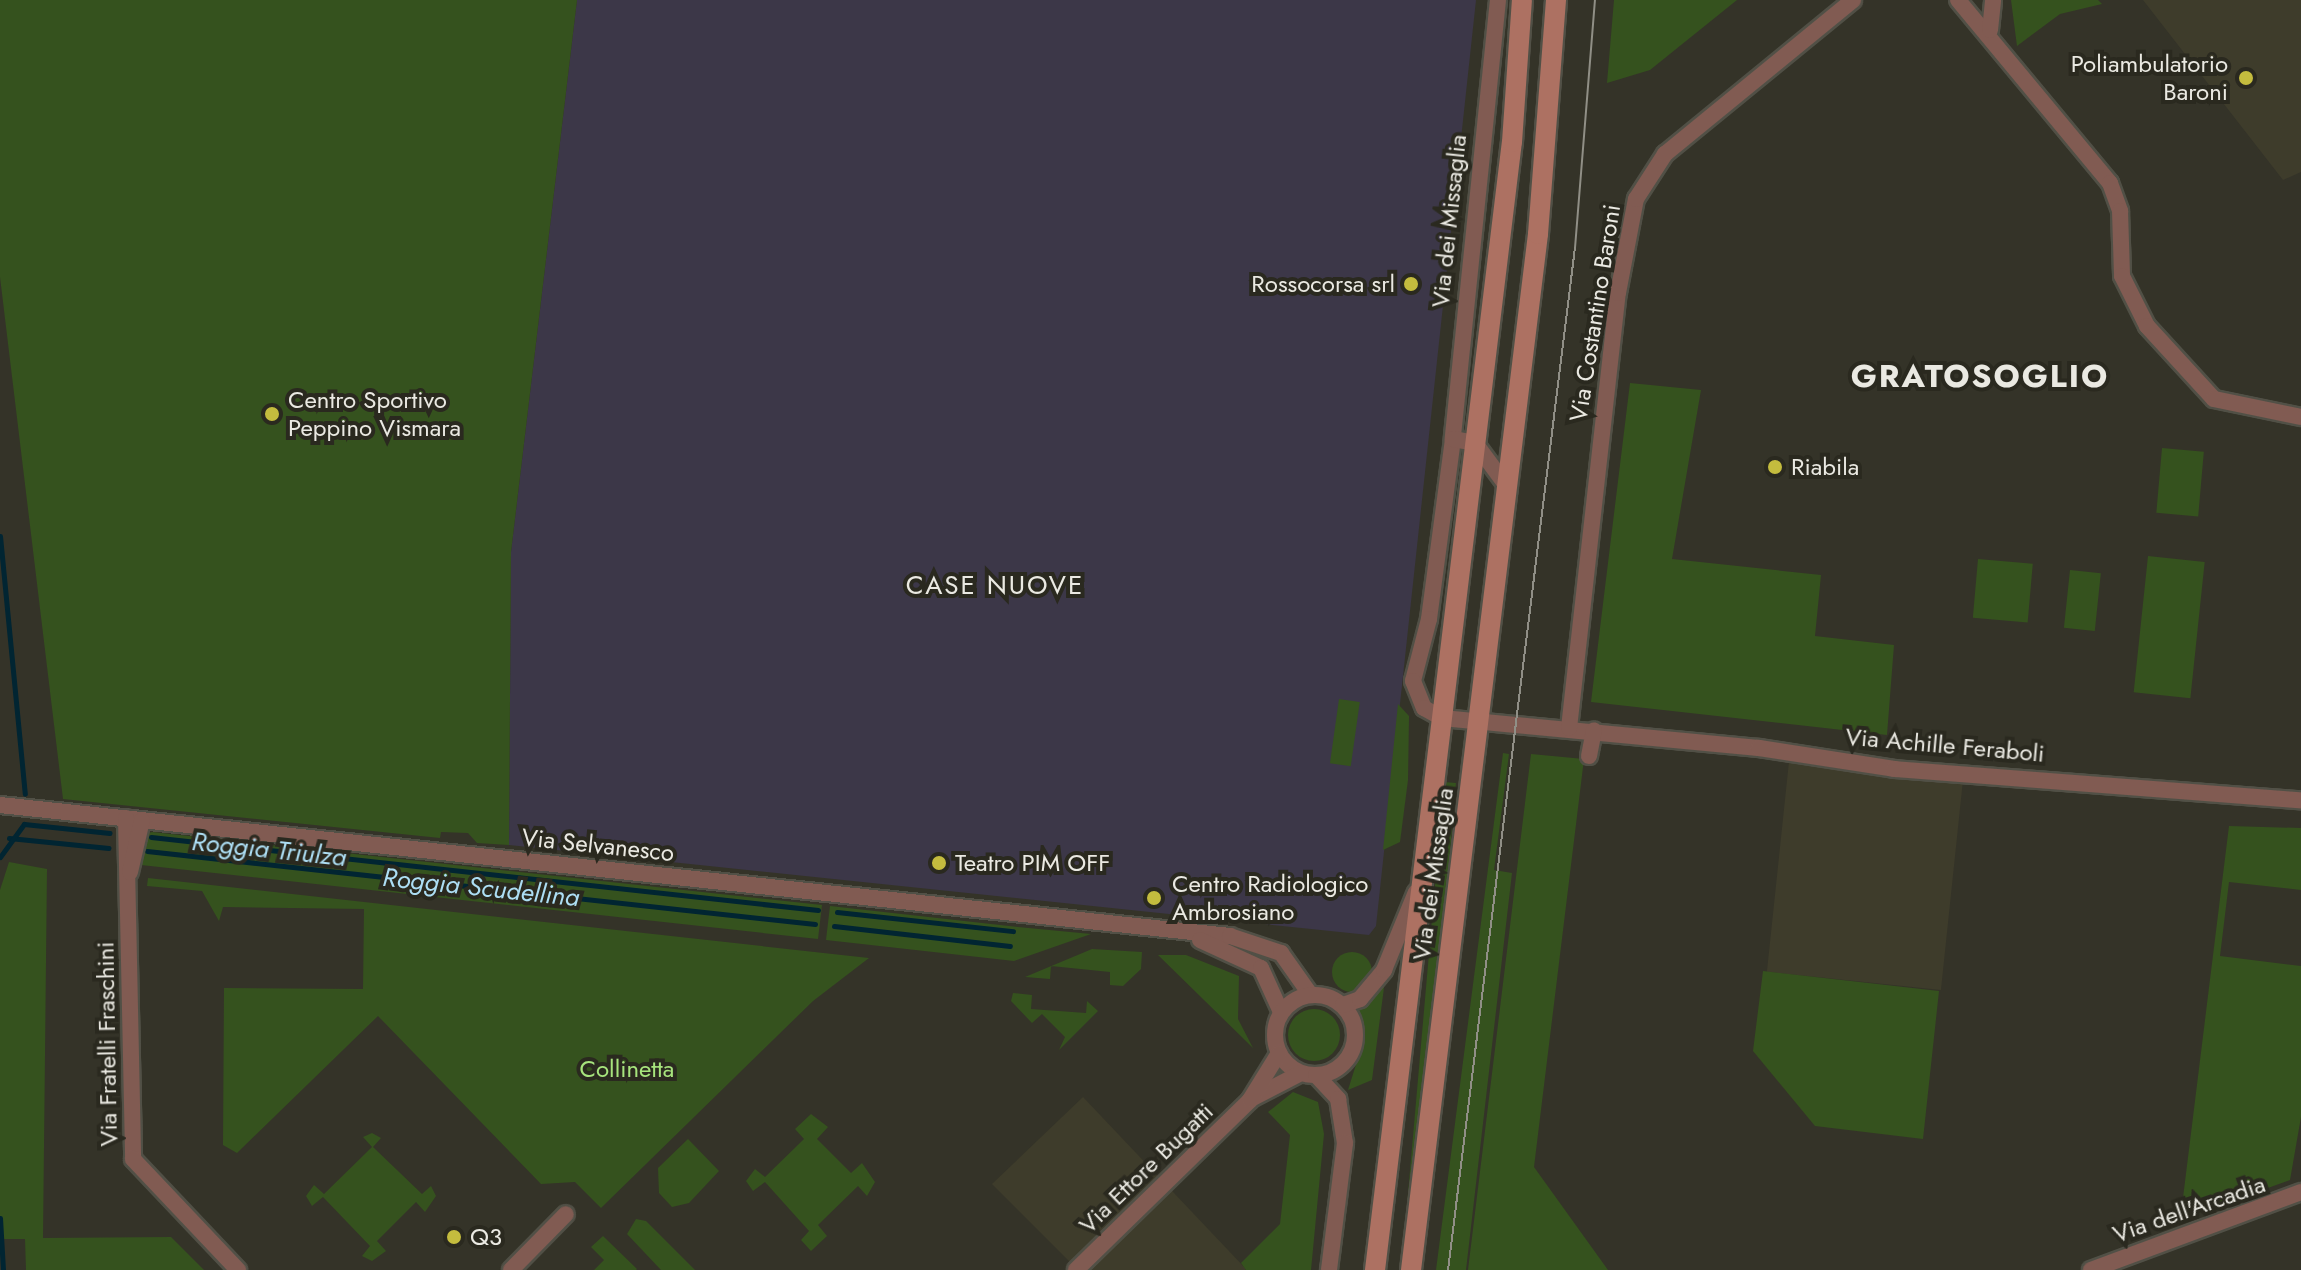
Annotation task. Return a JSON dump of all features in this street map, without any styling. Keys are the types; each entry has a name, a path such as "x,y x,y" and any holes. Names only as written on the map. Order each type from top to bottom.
{"main road":[{"name":"Via dei Missaglia","path":"1375,1270 1475,443 1522,0"},
{"name":"Via dei Missaglia","path":"1411,1270 1538,234 1556,0"}],"street":[{"name":"Via dei Missaglia","path":"1442,718 1424,708 1412,688 1453,439 1498,0"},
{"name":"Via Costantino Baroni","path":"1569,728 1616,309 1636,199 1665,154 1853,0"},
{"path":"1958,0 1990,30 2110,183 2120,211 2122,276 2147,326 2214,399 2301,417"},
{"path":"1990,30 1993,0"},
{"path":"1453,439 1475,443 1506,485"},
{"name":"Via Achille Feraboli","path":"1442,718 1594,730 1894,769 2301,800"},
{"path":"1589,756 1594,730"},
{"name":"Via Selvanesco","path":"0,805 1264,943 1281,953 1310,994"},
{"name":"Via Fratelli Fraschini","path":"134,819 130,872 133,1159 238,1270"},
{"path":"1338,1099 1279,1053 1274,1034 1281,1012 1310,994 1343,1005 1360,999 1384,970 1421,879"},
{"name":"Via Selvanesco","path":"1191,937 1261,968 1281,1012"},
{"path":"1329,1270 1345,1143 1338,1099 1343,1064 1355,1037 1343,1005"},
{"name":"Via Ettore Bugatti","path":"1076,1270 1250,1100 1279,1053"},
{"path":"1308,1074 1343,1064"},
{"name":"Via Ettore Bugatti","path":"1250,1100 1308,1074"},
{"name":"Via dell'Arcadia","path":"2091,1270 2301,1192"},
{"path":"511,1270 566,1214"}],"shaded area":[{"path":"577,0 1476,0 1376,926 1369,935 509,845 511,552"},
{"path":"2143,0 2301,0 2301,172 2283,180"},
{"path":"1790,752 1964,770 1941,990 1767,972"},
{"path":"1083,1097 1245,1270 1078,1270 992,1184"}],"green space":[{"name":"Centro Sportivo Peppino Vismara","path":"0,0 577,0 511,552 509,845 477,843 468,833 441,832 440,838 63,799 0,277"},
{"path":"1614,0 1737,0 1650,70 1607,83"},
{"path":"2011,0 2098,0 2102,4 2060,14 2017,46"},
{"path":"1630,383 1701,390 1672,559 1821,575 1815,636 1894,645 1887,735 1591,702"},
{"path":"2162,448 2204,452 2198,516 2156,513"},
{"path":"2148,556 2205,562 2190,698 2134,692"},
{"path":"1978,559 2033,564 2028,623 1973,618"},
{"path":"2070,570 2101,573 2095,631 2064,628"},
{"path":"1339,699 1360,702 1351,766 1330,763"},
{"path":"1398,704 1409,716 1408,780 1400,842 1383,850"},
{"path":"1503,753 1509,754 1494,870 1512,873 1466,1270 1436,1270"},
{"path":"1531,754 1584,759 1534,1167 1608,1270 1468,1270"},
{"path":"1444,782 1456,783 1413,1270 1401,1270"},
{"path":"2229,826 2301,828 2301,890 2229,882 2220,956 2301,966 2301,1117 2290,1180 2187,1217 2181,1214"},
{"path":"152,832 822,905 818,939 141,865 143,835"},
{"path":"9,862 47,869 43,1238 171,1237 204,1270 26,1270 25,1239 0,1239 0,890"},
{"name":"Collinetta","path":"148,878 869,958 813,1001 601,1208 575,1182 541,1184 378,1016 237,1153 223,1145 224,988 363,989 364,909 223,907 219,921 202,891 147,886"},
{"path":"830,906 1091,934 1014,961 826,940"},
{"path":"1092,949 1142,952 1141,969 1123,986 1110,985 1110,972 1051,966"},
{"path":"1352,952 1366,958 1372,972 1366,986 1352,992 1338,986 1332,972 1338,958"},
{"path":"1158,955 1186,955 1239,976 1238,1019 1253,1048"},
{"path":"1051,966 1050,979 1025,977"},
{"path":"1763,971 1939,991 1923,1139 1815,1126 1753,1051"},
{"path":"1385,980 1372,1080 1348,1090 1364,1039 1358,1009"},
{"path":"1013,993 1032,995 1031,1009 1086,1013 1087,1001 1098,1011 1059,1050 1065,1037 1042,1014 1032,1023 1011,1001"},
{"path":"1314,1009 1333,1016 1340,1035 1333,1054 1314,1061 1295,1054 1288,1035 1295,1016"},
{"path":"1293,1092 1318,1102 1324,1134 1311,1270 1246,1270 1241,1263 1280,1224 1290,1135 1268,1112"},
{"path":"811,1114 828,1127 817,1139 851,1173 862,1163 875,1182 867,1196 858,1186 818,1225 827,1236 811,1251 801,1240 809,1231 765,1182 753,1191 746,1181 755,1169 765,1177 804,1139 795,1129"},
{"path":"372,1133 381,1138 373,1147 422,1194 431,1186 436,1196 425,1212 416,1202 377,1241 386,1251 372,1261 362,1256 370,1246 323,1197 312,1206 306,1196 314,1185 324,1194 372,1147 363,1137"},
{"path":"688,1139 719,1171 689,1203 672,1207 659,1193 658,1168"},
{"path":"636,1219 646,1221 695,1270 661,1270 627,1234"},
{"path":"603,1236 636,1270 594,1270 604,1260 591,1247"}],"waterway":[{"name":"Roggia Triulza","path":"0,536 25,794"},
{"name":"Roggia Triulza","path":"0,857 24,824 110,833"},
{"name":"Roggia Triulza","path":"151,837 818,910"},
{"name":"Roggia Scudellina","path":"9,838 108,848"},
{"name":"Roggia Scudellina","path":"147,851 815,924"},
{"name":"Roggia Triulza","path":"837,912 1013,931"},
{"name":"Roggia Scudellina","path":"834,926 1010,946"},
{"path":"0,1218 3,1270"}],"tram line":[{"path":"1448,1270 1575,248 1595,0"}],"place":[{"name":"Poliambulatorio Baroni","path":"2246,78"},
{"name":"Rossocorsa srl","path":"1411,284"},
{"name":"Centro Sportivo Peppino Vismara","path":"272,414"},
{"name":"Riabila","path":"1775,467"},
{"name":"Teatro PIM OFF","path":"939,863"},
{"name":"Centro Radiologico Ambrosiano","path":"1154,898"},
{"name":"Q3","path":"454,1237"}],"district":[{"name":"GRATOSOGLIO","path":"1980,376"},
{"name":"CASE NUOVE","path":"995,586"}]}
